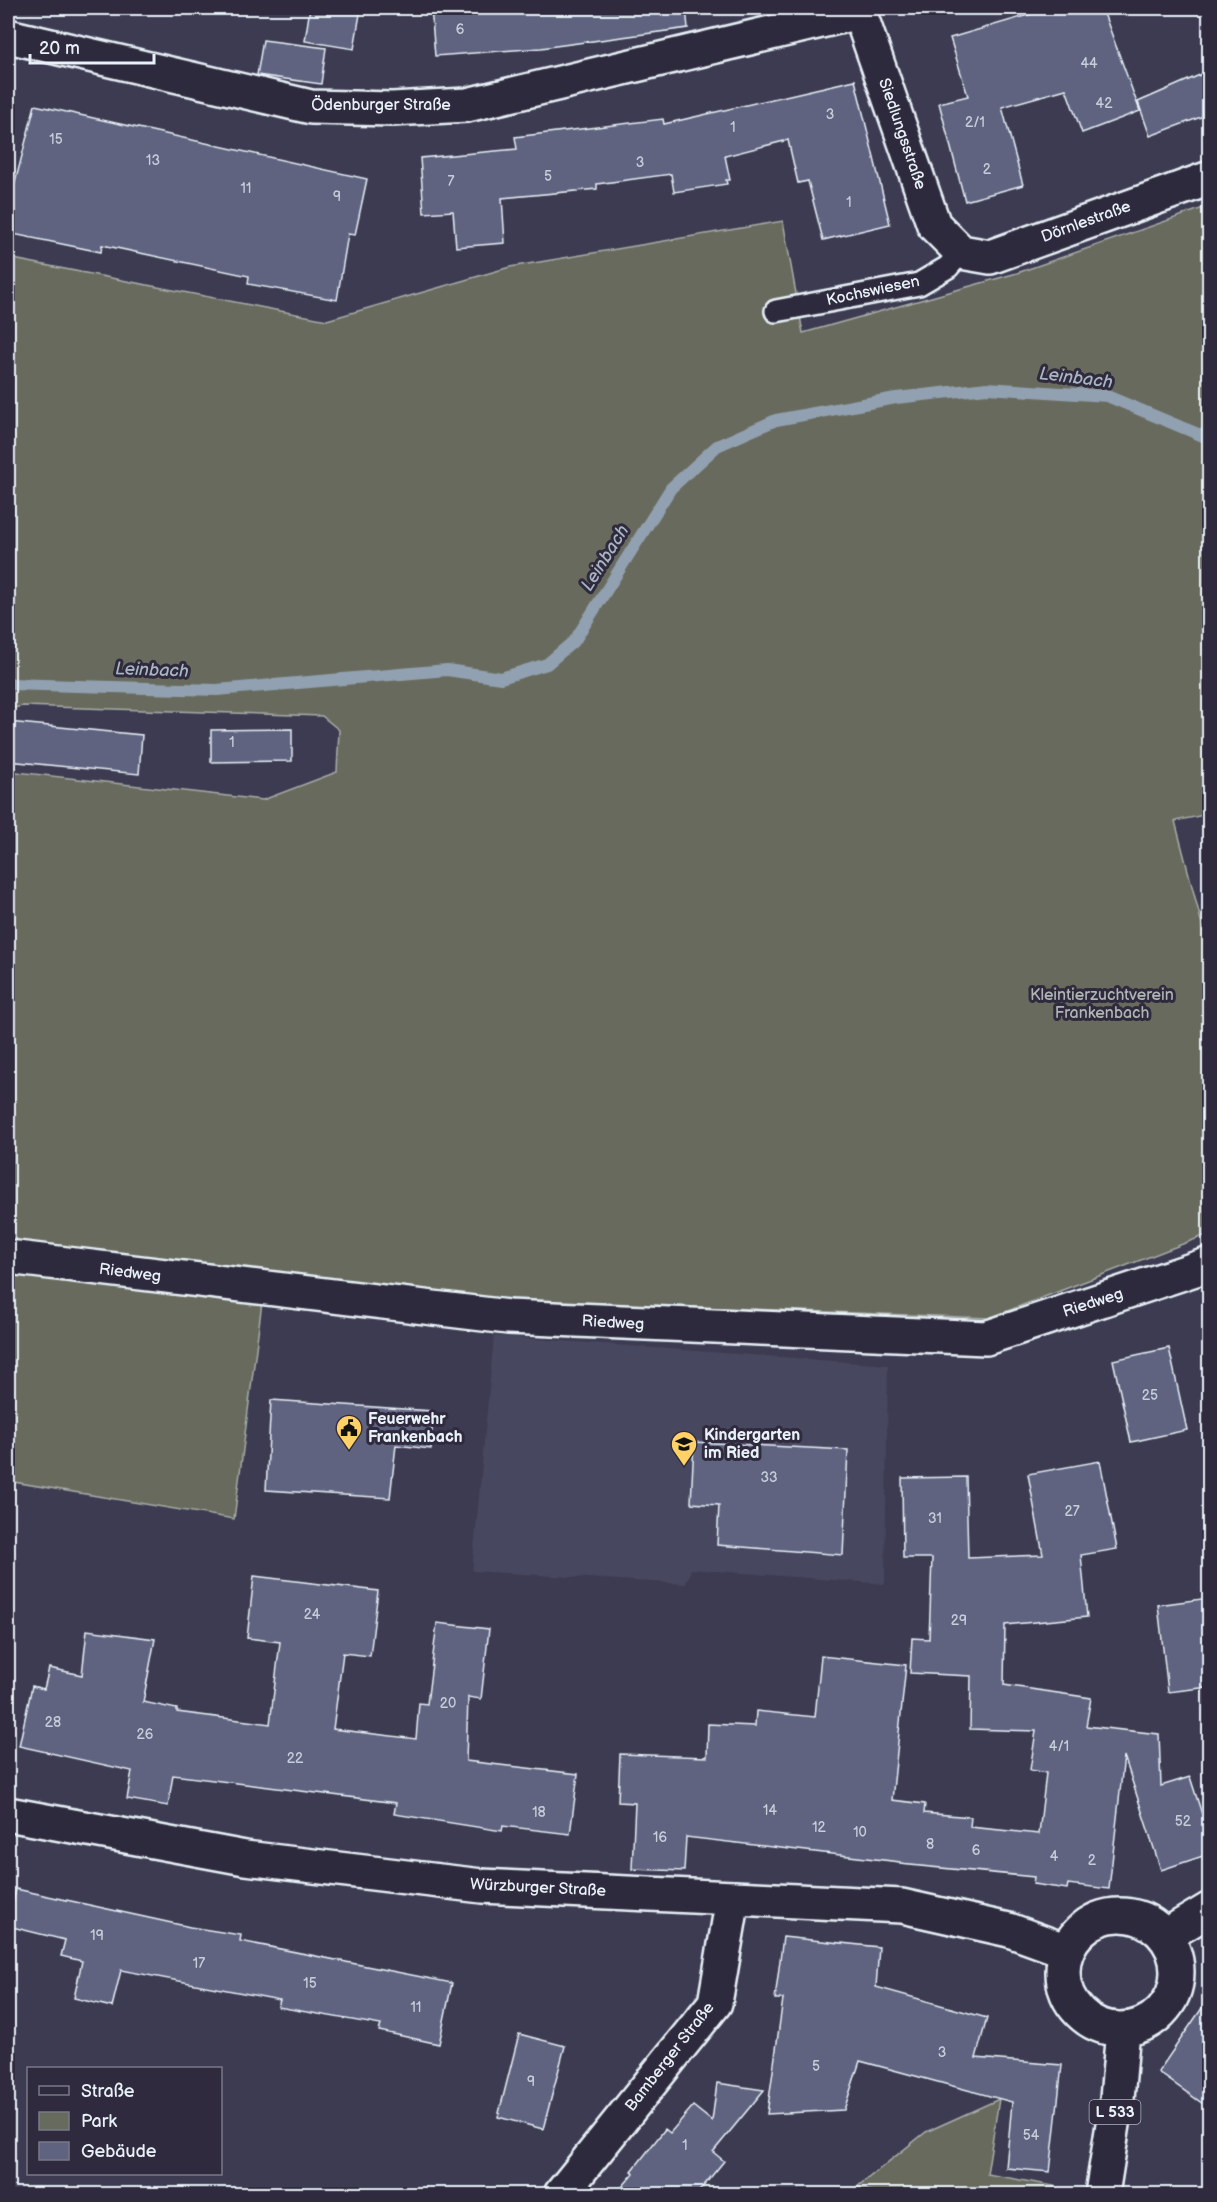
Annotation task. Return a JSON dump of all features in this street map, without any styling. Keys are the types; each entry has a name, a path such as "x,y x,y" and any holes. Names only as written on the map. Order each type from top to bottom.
{"street":[{"name":"Ödenburger Straße","path":"8,36 311,107 392,109 467,105 858,10"},
{"name":"Siedlungsstraße","path":"858,10 934,225 961,252"},
{"name":"Dörnlestraße","path":"961,252 990,257 1209,178"},
{"name":"Riedweg","path":"8,1257 508,1317 986,1338 1209,1264"},
{"name":"Würzburger Straße","path":"8,1814 245,1858 482,1886 902,1906 1009,1930 1067,1951"},
{"name":"Bamberger Straße","path":"561,2194 715,2003 733,1898"},
{"path":"1165,1936 1209,1909"},
{"path":"1109,1916 1138,1917 1153,1925 1165,1936 1173,1947 1178,1967 1177,1985 1169,2003 1147,2024 1124,2029 1103,2027 1086,2018 1073,2004 1065,1987 1063,1969 1067,1951 1087,1925 1109,1916"},
{"name":"L 533","path":"1102,2194 1117,2099 1124,2029"}],"lane":[{"name":"Kochswiesen","path":"776,311 919,284 948,267 961,252"}],"shaded area":[{"name":"Kindergarten im Ried","path":"494,1336 888,1365 885,1584 691,1569 686,1584 472,1571"}],"green space":[{"name":"Kleintierzuchtverein Frankenbach","path":"1209,206 1209,814 1175,821 1209,951 1209,1234 989,1318 509,1300 265,1279 234,1519 8,1481 8,771 263,800 337,772 339,730 322,716 23,706 8,709 8,258 327,320 510,267 783,221 803,333 1017,273"},
{"path":"999,2099 987,2174 1054,2186 1052,2194 881,2194 857,2187 926,2132"}],"building":[{"path":"310,8 361,8 354,49 305,41"},
{"path":"431,8 686,8 688,28 541,48 435,56"},
{"path":"1052,8 1102,8 1140,111 1082,133 1066,89 1002,107 1023,185 965,201 939,103 968,96 950,38"},
{"path":"263,40 326,48 321,84 257,75"},
{"path":"1209,71 1209,114 1150,136 1138,102"},
{"path":"855,80 890,224 823,240 808,181 798,183 788,140 725,156 730,180 726,180 727,184 674,192 671,174 597,184 597,189 502,198 505,243 456,247 453,211 424,213 420,158 517,149 515,137 663,119 664,124"},
{"path":"35,105 367,179 355,235 348,234 337,300 248,284 249,276 102,245 101,252 8,233 8,210"},
{"path":"8,722 142,735 139,774 8,761"},
{"path":"292,729 292,761 211,762 211,730"},
{"path":"1169,1348 1187,1430 1131,1442 1113,1360"},
{"name":"Feuerwehr Frankenbach","path":"271,1400 433,1411 431,1449 396,1445 390,1498 266,1490"},
{"path":"694,1442 848,1450 843,1555 717,1545 719,1505 691,1503"},
{"path":"1100,1461 1117,1549 1081,1555 1087,1617 1005,1625 1004,1685 1091,1698 1086,1726 1159,1734 1161,1786 1190,1777 1202,1814 1209,1812 1209,1854 1161,1870 1124,1756 1109,1889 1068,1884 1067,1889 1033,1884 1034,1877 900,1864 900,1862 686,1837 684,1871 632,1869 635,1803 618,1802 620,1754 707,1757 708,1724 755,1726 756,1711 815,1717 821,1656 906,1665 892,1800 925,1804 924,1813 971,1817 970,1827 1039,1834 1046,1773 1030,1770 1036,1731 970,1729 971,1676 910,1673 912,1638 929,1639 932,1558 903,1558 902,1478 966,1477 968,1558 1043,1555 1028,1474"},
{"path":"254,1576 378,1591 370,1656 343,1653 333,1729 416,1739 419,1703 427,1704 437,1623 489,1629 481,1699 468,1697 466,1761 578,1774 570,1834 503,1826 502,1831 394,1814 396,1803 173,1775 168,1806 127,1799 132,1771 19,1746 32,1686 44,1689 49,1668 82,1675 87,1630 155,1639 143,1702 177,1709 177,1712 270,1724 280,1642 247,1638"},
{"path":"1209,1598 1209,1687 1168,1692 1158,1605"},
{"path":"16,1889 190,1927 241,1935 240,1941 452,1983 439,2044 379,2031 381,2025 278,2007 280,2000 121,1970 112,2007 74,1998 82,1961 61,1956 65,1940 8,1926"},
{"path":"783,1937 879,1947 876,1987 987,2018 976,2058 1062,2065 1050,2172 1006,2168 1012,2102 860,2061 844,2110 767,2114 783,1999 775,1999"},
{"path":"1209,1998 1209,2108 1158,2072"},
{"path":"519,2034 565,2046 543,2129 498,2117"},
{"path":"717,2083 764,2090 713,2152 724,2161 697,2194 616,2194 665,2129 670,2133 693,2106 712,2121"}],"waterway":[{"name":"Leinbach","path":"8,684 217,690 447,670 501,678 547,664 575,640 671,488 717,446 776,420 896,398 987,388 1107,396 1210,439"}],"place":[{"name":"Feuerwehr Frankenbach","path":"349,1451"},
{"name":"Kindergarten im Ried","path":"684,1467"}]}
